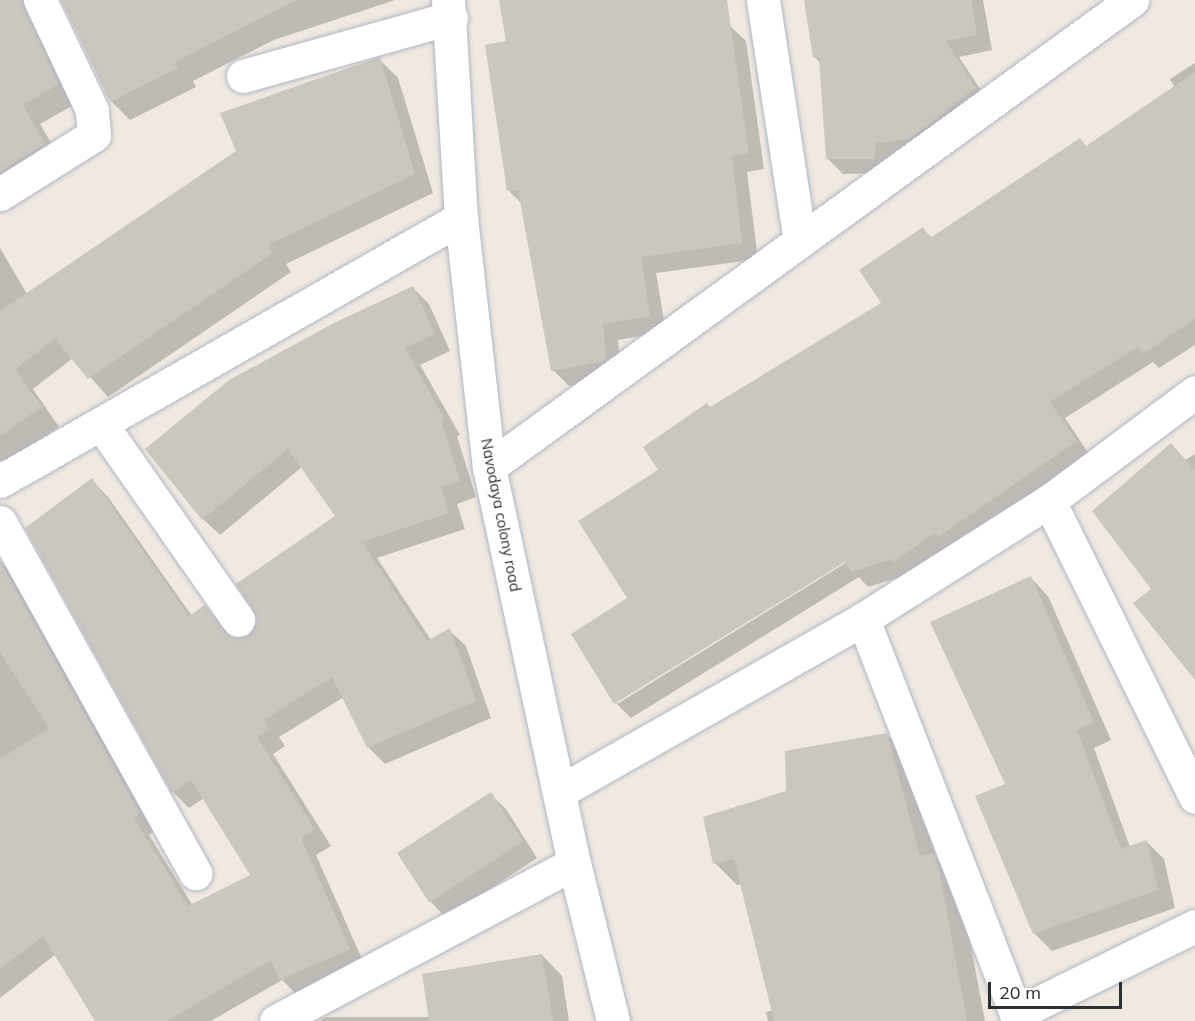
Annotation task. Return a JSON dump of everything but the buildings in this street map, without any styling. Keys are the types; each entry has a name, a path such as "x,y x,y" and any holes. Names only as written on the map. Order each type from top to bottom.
{"street":[{"path":"0,194 94,135 92,110 40,0"},
{"path":"763,0 800,241"},
{"path":"489,467 1132,0"},
{"path":"243,76 449,9"},
{"name":"Navodaya colony road","path":"449,9 461,218 489,467 574,862 613,1021"},
{"path":"0,481 461,218"},
{"path":"559,792 863,619 1049,501 1195,392"},
{"path":"101,424 238,620"},
{"path":"1049,501 1195,797"},
{"path":"0,522 195,873"},
{"path":"863,619 1018,1018 1195,926"},
{"path":"276,1021 574,862"}]}
